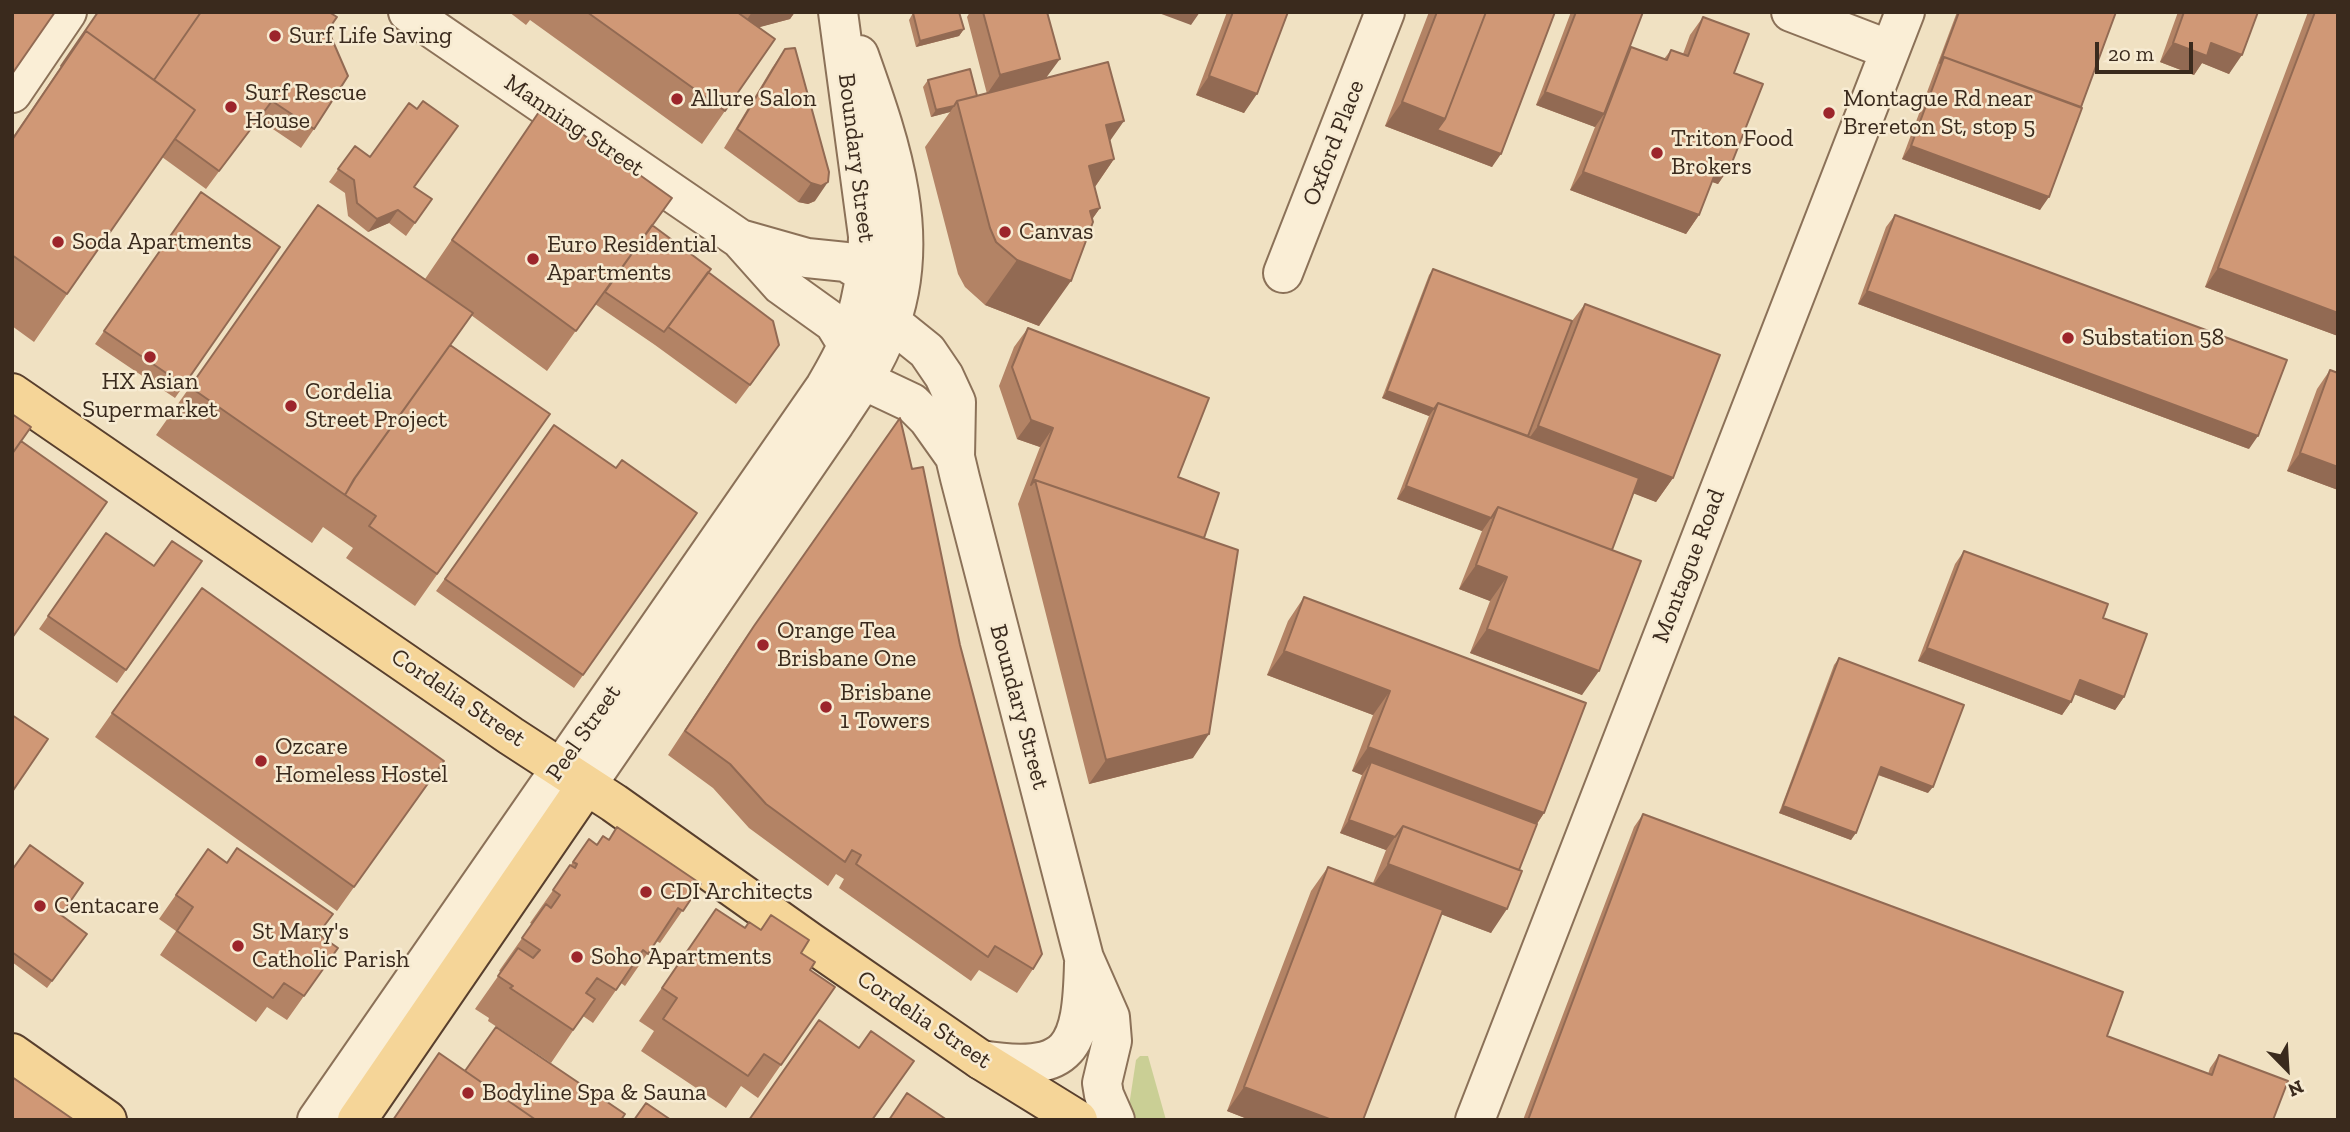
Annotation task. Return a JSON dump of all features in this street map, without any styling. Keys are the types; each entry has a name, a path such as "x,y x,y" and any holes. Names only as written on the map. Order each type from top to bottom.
{"main road":[{"name":"Cordelia Street","path":"12,393 614,803 981,1060 1078,1120"},
{"name":"Peel Street","path":"357,1120 573,777"},
{"path":"12,1053 107,1120"}],"street":[{"path":"12,93 67,12"},
{"name":"Manning Street","path":"408,12 740,239 781,285 834,323 856,360"},
{"name":"Boundary Street","path":"841,12 849,106 866,217 868,257 858,310 856,360 876,386 912,403 928,419 955,457"},
{"name":"Boundary Street","path":"841,12 884,128 901,198 904,263 891,322 879,352 856,360"},
{"name":"Oxford Place","path":"1283,273 1385,12"},
{"path":"1791,12 1890,50"},
{"name":"Montague Road","path":"1475,1120 1905,12"},
{"name":"Manning Street","path":"740,239 807,258 846,262 864,272"},
{"path":"864,272 891,322"},
{"name":"Boundary Street","path":"891,322 926,351 944,376 956,402 955,457 1084,958 1112,1025 1109,1057 1102,1083 1115,1120"},
{"name":"Peel Street","path":"317,1120 573,777 755,540 856,360"},
{"name":"Boundary Street","path":"981,1060 1030,1063 1051,1059 1063,1053 1073,1038 1079,1020 1084,958"}],"green space":[{"path":"1140,1056 1148,1056 1166,1120 1139,1120 1132,1117 1129,1106 1136,1060"}],"building":[{"path":"12,12 55,12 12,74"},
{"path":"98,12 201,12 154,80 86,31 61,66"},
{"name":"Surf Rescue House","path":"201,12 329,12 337,17 328,30 348,76 314,129 272,101 219,171 175,139 195,110 154,80"},
{"path":"587,12 737,12 775,39 725,111"},
{"path":"959,12 964,29 920,41 913,13"},
{"path":"983,12 1047,12 1060,59 1000,75"},
{"path":"1233,12 1288,12 1257,94 1209,76"},
{"path":"1437,12 1486,12 1445,119 1402,102"},
{"path":"1486,12 1555,12 1501,154 1437,130 1445,119"},
{"path":"1576,12 1643,12 1604,114 1545,92"},
{"path":"1959,12 2116,12 2081,107 1944,57 1940,63"},
{"path":"2184,12 2258,12 2242,55 2211,43 2207,56 2173,43"},
{"path":"2315,12 2338,12 2338,313 2218,268"},
{"name":"Triton Food Brokers","path":"1703,17 1749,34 1734,73 1763,84 1731,165 1720,161 1699,215 1583,172 1631,47 1667,60 1671,50 1688,56"},
{"name":"Soda Apartments","path":"86,31 195,110 67,294 12,255 12,140"},
{"path":"795,48 829,172 828,182 821,186 811,183 737,129 785,49"},
{"path":"1944,57 2082,108 2049,197 1911,146"},
{"path":"1108,62 1124,121 1106,125 1114,159 1089,166 1100,208 1090,211 1093,222 1071,281 1017,260 996,242 957,101"},
{"path":"970,69 977,96 936,110 928,80"},
{"path":"423,101 458,126 414,187 432,199 415,223 398,210 377,219 357,203 354,180 338,169 355,146 370,157 409,103 417,109"},
{"name":"Euro Residential Apartments","path":"543,106 672,198 576,331 452,240"},
{"path":"201,192 280,247 184,385 104,331"},
{"name":"Cordelia Street Project","path":"318,205 473,313 345,495 190,387"},
{"name":"Substation 58","path":"1895,215 2287,360 2258,436 1867,291"},
{"path":"652,225 711,269 664,332 605,292"},
{"path":"1433,269 1572,321 1528,436 1438,403 1434,409 1387,391"},
{"path":"708,272 773,321 779,345 750,385 668,327"},
{"path":"1585,304 1720,355 1673,478 1538,426"},
{"path":"1028,328 1209,398 1178,477 1219,493 1204,538 1035,480 1031,485 1053,428 1031,420 1012,367"},
{"path":"450,345 550,414 437,574 369,526 376,516 345,495"},
{"path":"2330,370 2338,373 2338,467 2300,453"},
{"path":"1438,403 1639,478 1612,550 1498,507 1491,518 1406,486"},
{"path":"12,414 31,427 12,454"},
{"name":"Brisbane 1 Towers","path":"900,418 912,469 923,467 960,645 1042,954 1033,969 995,946 988,957 856,864 861,855 852,850 845,862 766,804 730,764 685,731 754,626"},
{"path":"554,425 616,468 622,460 697,513 583,675 445,579"},
{"path":"21,441 107,502 12,638 12,454"},
{"path":"1035,480 1238,550 1209,734 1106,760"},
{"path":"1498,507 1641,561 1599,671 1487,629 1507,577 1476,565"},
{"path":"106,533 154,566 172,541 202,561 126,670 48,616"},
{"path":"1964,551 2108,604 2103,618 2147,634 2124,697 2080,680 2071,702 1927,648"},
{"name":"Ozcare Homeless Hostel","path":"202,588 444,761 354,887 112,713"},
{"path":"1304,597 1586,703 1544,813 1368,747 1390,691 1284,651"},
{"path":"1839,658 1964,705 1933,787 1881,767 1856,833 1783,806"},
{"path":"12,715 48,739 12,792"},
{"path":"1371,762 1537,824 1519,870 1403,826 1395,837 1349,820"},
{"path":"1643,814 2123,992 2107,1036 2212,1075 2219,1055 2288,1081 2273,1120 1528,1120"},
{"path":"1403,826 1522,871 1507,909 1388,864"},
{"name":"Soho Apartments","path":"617,827 701,884 683,911 678,908 648,954 643,950 616,990 597,978 586,993 595,999 573,1030 510,988 513,986 498,976 518,948 533,958 540,950 522,938 546,904 551,908 560,895 553,890 570,865 575,868 577,864 573,862 589,839 597,845 603,836 609,840"},
{"name":"Centacare","path":"30,845 83,883 61,915 87,934 52,981 12,952 12,870"},
{"name":"St Mary's Catholic Parish","path":"237,848 333,914 318,934 338,948 304,996 284,983 273,998 177,931 193,907 176,895 208,849 227,863"},
{"path":"1328,867 1443,910 1363,1120 1332,1120 1244,1087"},
{"path":"716,909 745,928 749,922 761,930 771,915 809,940 801,953 815,962 810,970 835,987 781,1065 764,1054 748,1076 663,1019 677,998 662,988"},
{"path":"819,1020 859,1048 871,1031 914,1061 872,1120 749,1120"},
{"path":"496,1027 625,1114 621,1120 536,1120 465,1071"},
{"path":"439,1053 536,1120 393,1120"},
{"path":"12,1077 74,1120 12,1120"},
{"path":"907,1093 947,1120 889,1120"},
{"path":"646,1103 671,1120 634,1120"}],"place":[{"name":"Surf Life Saving","path":"275,36"},
{"name":"Allure Salon","path":"677,99"},
{"name":"Surf Rescue House","path":"231,107"},
{"name":"Montague Rd near Brereton St, stop 5","path":"1829,113"},
{"name":"Triton Food Brokers","path":"1657,153"},
{"name":"Canvas","path":"1005,232"},
{"name":"Soda Apartments","path":"58,242"},
{"name":"Euro Residential Apartments","path":"533,259"},
{"name":"Substation 58","path":"2068,338"},
{"name":"HX Asian Supermarket","path":"150,357"},
{"name":"Cordelia Street Project","path":"291,406"},
{"name":"Orange Tea Brisbane One","path":"763,645"},
{"name":"Brisbane 1 Towers","path":"826,707"},
{"name":"Ozcare Homeless Hostel","path":"261,761"},
{"name":"CDI Architects","path":"646,892"},
{"name":"Centacare","path":"40,906"},
{"name":"St Mary's Catholic Parish","path":"238,946"},
{"name":"Soho Apartments","path":"577,957"},
{"name":"Bodyline Spa & Sauna","path":"468,1093"}]}
